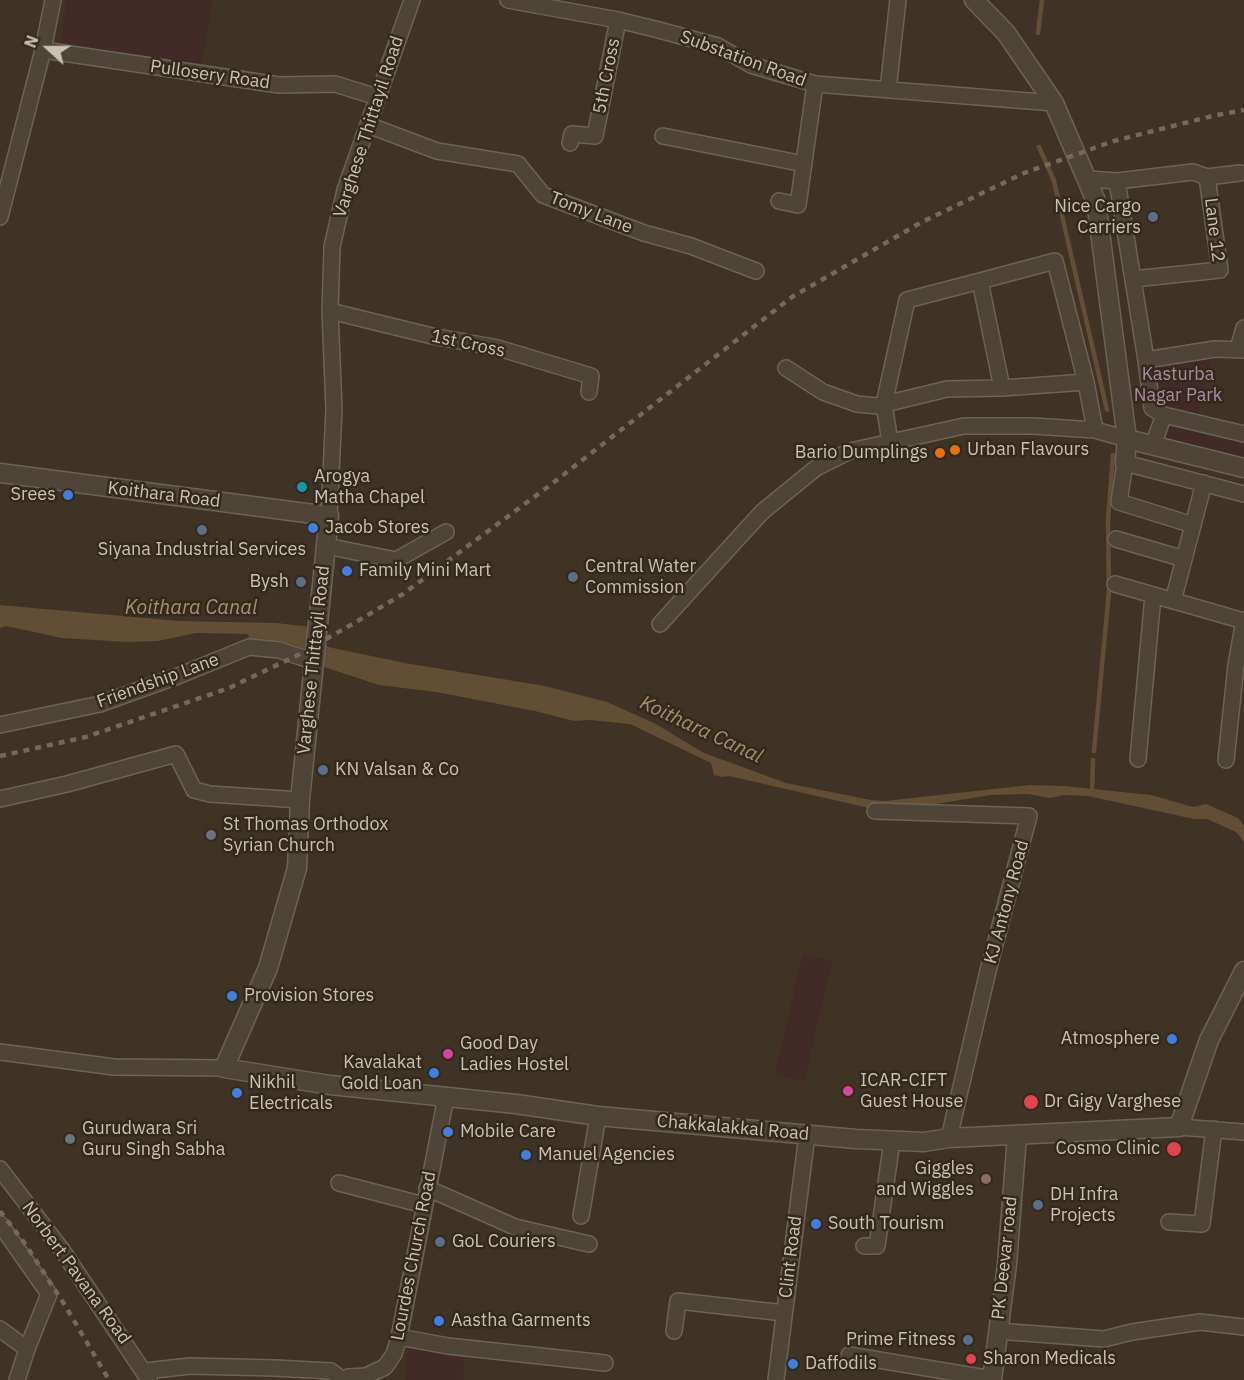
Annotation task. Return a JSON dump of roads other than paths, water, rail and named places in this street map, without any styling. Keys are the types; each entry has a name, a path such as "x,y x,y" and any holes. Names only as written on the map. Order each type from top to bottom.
{"street":[{"path":"0,217 43,50 53,0"},
{"name":"Varghese Thittayil Road","path":"224,1068 268,968 297,868 300,800 329,516 334,409 330,310 332,247 345,190 412,0"},
{"name":"Substation Road","path":"507,0 618,20 718,46 751,65 815,84 1054,102"},
{"path":"888,90 898,0"},
{"path":"974,0 1006,33 1054,102 1096,201 1127,439 1119,501 1193,525"},
{"name":"5th Cross","path":"570,142 572,134 595,136 618,20"},
{"name":"Pullosery Road","path":"43,50 279,85 335,84 376,97"},
{"path":"779,201 798,205 815,84"},
{"name":"Tomy Lane","path":"368,125 437,151 518,164 543,195 644,233 691,246 756,271"},
{"path":"663,136 804,164"},
{"path":"1087,179 1117,181 1193,172 1207,177 1240,173"},
{"name":"Lane 12","path":"1133,279 1220,270 1207,177"},
{"path":"1117,181 1152,408 1164,415 1244,434"},
{"path":"890,442 884,404 907,300 1055,261 1086,381 1095,430"},
{"path":"980,281 1002,388"},
{"name":"1st Cross","path":"330,310 432,336 498,348 591,376 589,392"},
{"path":"1146,360 1215,349 1241,350 1244,328"},
{"path":"786,368 823,392 857,404 884,404 946,389 1002,388 1086,381"},
{"path":"1153,445 1164,415"},
{"path":"660,624 762,512 816,468 850,451 964,426 1033,426 1095,430 1244,468"},
{"path":"1125,463 1244,494"},
{"name":"Koithara Road","path":"0,472 329,516"},
{"path":"1173,601 1204,483"},
{"path":"326,546 396,560 446,532"},
{"path":"1116,539 1184,559"},
{"path":"1115,584 1244,621 1240,667 1226,760"},
{"path":"1138,759 1153,596"},
{"name":"Friendship Lane","path":"1,725 100,704 249,647 279,650 313,661"},
{"path":"0,799 67,784 176,754 194,790 210,794 300,800"},
{"name":"KJ Antony Road","path":"875,812 1029,816 988,971 949,1138"},
{"path":"1179,1127 1209,1040 1244,971"},
{"path":"0,1052 114,1067 224,1068"},
{"name":"Chakkalakkal Road","path":"224,1068 330,1084 598,1116 892,1141 924,1142 949,1138 1179,1127 1244,1132"},
{"name":"Lourdes Church Road","path":"341,1380 366,1376 385,1367 394,1354 446,1097"},
{"path":"581,1216 598,1116"},
{"path":"1169,1222 1202,1224 1214,1129"},
{"name":"Clint Road","path":"776,1380 807,1135"},
{"name":"PK Deevar road","path":"992,1380 1007,1264 1017,1136"},
{"path":"864,1246 877,1246 892,1141"},
{"name":"Norbert Pavana Road","path":"0,1169 62,1250 147,1375"},
{"path":"339,1183 424,1205"},
{"path":"427,1188 515,1227 589,1244"},
{"path":"0,1224 49,1294 17,1380"},
{"path":"674,1331 678,1301 784,1313"},
{"path":"997,1331 1104,1339 1132,1332 1200,1322 1244,1327"},
{"path":"0,1329 27,1349"},
{"path":"399,1336 448,1346 605,1363"},
{"path":"849,1355 992,1380"},
{"path":"147,1375 190,1366 275,1368 331,1371 341,1380"}],"waterway":[{"path":"1038,33 1042,0"},
{"path":"1039,147 1054,181 1107,410"},
{"path":"1094,751 1109,591 1108,520 1113,455"},
{"path":"1092,793 1093,760"}],"railway":[{"path":"0,756 86,737 229,688 298,655 356,622 403,594 549,486 792,297 920,223 1024,173 1114,141 1244,110"},
{"path":"0,1211 26,1245 66,1307 109,1380"}],"place":[{"name":"Nice Cargo Carriers","path":"1153,217"},
{"name":"Urban Flavours","path":"955,450"},
{"name":"Bario Dumplings","path":"940,453"},
{"name":"Arogya Matha Chapel","path":"302,487"},
{"name":"Srees","path":"68,495"},
{"name":"Jacob Stores","path":"313,528"},
{"name":"Siyana Industrial Services","path":"202,530"},
{"name":"Family Mini Mart","path":"347,571"},
{"name":"Central Water Commission","path":"573,577"},
{"name":"Bysh","path":"301,582"},
{"name":"KN Valsan & Co","path":"323,770"},
{"name":"St Thomas Orthodox Syrian Church","path":"211,835"},
{"name":"Provision Stores","path":"232,996"},
{"name":"Atmosphere","path":"1172,1039"},
{"name":"Good Day Ladies Hostel","path":"448,1054"},
{"name":"Kavalakat Gold Loan","path":"434,1073"},
{"name":"ICAR-CIFT Guest House","path":"848,1091"},
{"name":"Nikhil Electricals","path":"237,1093"},
{"name":"Dr Gigy Varghese","path":"1031,1102"},
{"name":"Mobile Care","path":"448,1132"},
{"name":"Gurudwara Sri Guru Singh Sabha","path":"70,1139"},
{"name":"Cosmo Clinic","path":"1174,1149"},
{"name":"Manuel Agencies","path":"526,1155"},
{"name":"Giggles and Wiggles","path":"986,1179"},
{"name":"DH Infra Projects","path":"1038,1205"},
{"name":"South Tourism","path":"816,1224"},
{"name":"GoL Couriers","path":"440,1242"},
{"name":"Aastha Garments","path":"439,1321"},
{"name":"Prime Fitness","path":"968,1340"},
{"name":"Sharon Medicals","path":"971,1359"},
{"name":"Daffodils","path":"793,1364"}],"park label":[{"name":"Kasturba Nagar Park","path":"1178,385"}],"water label":[{"name":"Koithara Canal","path":"191,608"},
{"name":"Koithara Canal","path":"701,730"}]}
